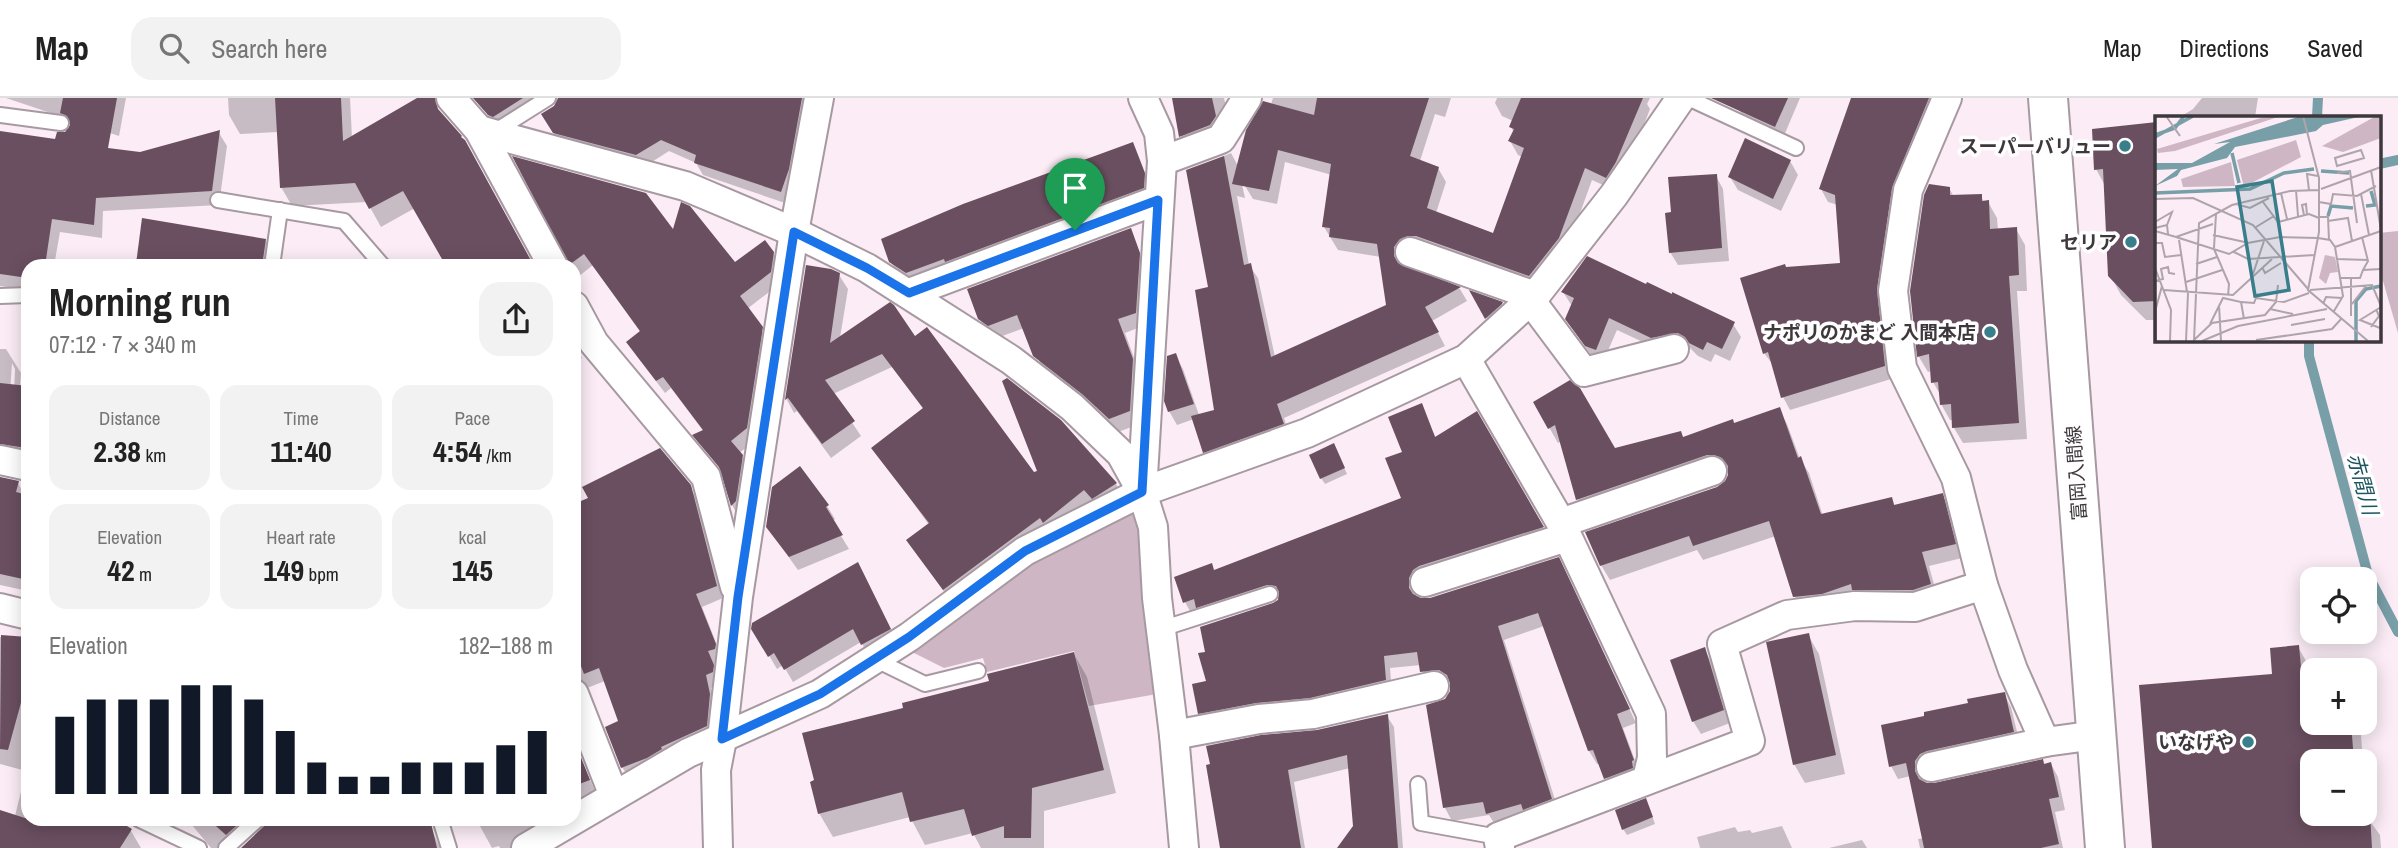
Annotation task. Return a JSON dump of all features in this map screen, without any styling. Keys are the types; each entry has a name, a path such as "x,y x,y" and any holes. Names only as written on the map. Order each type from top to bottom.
{"main road":[{"name":"富岡入間線","path":"2048,98 2105,848"}],"street":[{"path":"451,98 486,131 550,259"},
{"path":"718,848 716,770 738,597 794,232 819,98"},
{"path":"1142,492 1162,162 1159,133 1143,98"},
{"path":"1162,162 1221,139 1247,98"},
{"path":"581,816 688,753 820,694 909,637 1025,551 1142,492 1307,433 1466,359 1533,299 1622,184 1681,98"},
{"path":"1947,98 1908,190 1893,291 1902,368 1956,478 1983,585 2013,670 2045,741"},
{"path":"486,131 685,186 794,232 867,268 1012,360 1072,407 1121,454 1142,492 1153,527 1184,848"},
{"path":"909,293 1158,200"},
{"path":"1410,252 1533,299 1584,372 1674,349"},
{"path":"584,347 706,477 738,597"},
{"path":"1466,359 1564,530 1651,714 1652,758 1647,779"},
{"path":"0,460 21,464"},
{"path":"1425,582 1712,471"},
{"path":"1499,842 1647,779 1750,741 1723,644 1787,615 1855,606 1915,607 1983,585"},
{"path":"0,608 21,612"},
{"path":"1174,735 1259,719 1313,714 1434,686"},
{"path":"581,712 614,796"},
{"path":"1931,767 2045,741 2096,735"},
{"path":"526,848 563,826"}],"lane":[{"path":"486,131 548,98"},
{"path":"1688,98 1796,148"},
{"path":"0,114 61,123"},
{"path":"218,200 344,222 377,259"},
{"path":"273,259 280,211"},
{"path":"0,296 21,295"},
{"path":"1161,629 1270,594"},
{"path":"874,659 925,684 978,671"},
{"path":"1418,784 1421,823 1499,842"},
{"path":"153,826 199,848"},
{"path":"226,848 250,826"},
{"path":"442,826 449,848"}],"shaded area":[{"path":"2398,231 2398,333 2380,270 2380,233"},
{"path":"1131,512 1140,514 1157,694 1089,706 1074,651 987,672 983,658 944,668 910,651 1025,563"}],"building":[{"path":"63,98 117,98 108,148 140,152 220,130 212,191 96,198 94,225 52,219 46,259 21,259 21,277 0,274 0,131 55,139 57,132 65,132 70,125 67,116 60,113"},
{"path":"275,98 341,98 343,141 417,98 435,98 438,109 465,140 530,259 442,259 403,191 369,209 355,183 280,188"},
{"path":"473,98 523,98 493,117"},
{"path":"558,98 802,98 789,169 781,192 694,163 696,155 661,140 636,155 553,133 541,114 554,106"},
{"path":"1172,98 1212,98 1216,116 1210,125 1179,137"},
{"path":"1317,98 1429,98 1410,156 1439,167 1427,208 1493,233 1524,148 1508,141 1514,129 1509,127 1521,98 1643,98 1616,162 1606,178 1585,168 1559,238 1529,276 1416,236 1400,239 1394,247 1394,256 1398,263 1461,287 1425,307 1439,332 1277,404 1284,424 1203,453 1191,416 1214,410 1195,290 1208,287 1186,170 1224,156 1244,265 1251,263 1271,357 1386,305 1377,244 1329,237 1330,228 1322,227 1331,164 1278,150 1269,191 1232,184 1246,130 1263,101 1314,115"},
{"path":"1711,98 1788,98 1775,127"},
{"path":"1851,98 1929,98 1892,188 1877,289 1885,366 1781,398 1768,352 1763,354 1740,278 1785,264 1786,267 1840,263 1835,195 1819,189"},
{"path":"2155,122 2155,301 2133,302 2108,276 2103,169 2094,170 2092,129"},
{"path":"1745,138 1791,160 1773,199 1728,177"},
{"path":"1133,142 1145,173 1144,188 945,262 944,259 906,273 889,262 881,239 963,204"},
{"path":"512,156 646,193 673,229 681,202 690,206 735,262 765,240 774,252 771,272 740,296 763,327 747,428 731,441 743,455 736,501 731,506 719,467 692,435 703,430 663,377 656,381 626,342 640,331 584,254 577,259 566,259"},
{"path":"1717,174 1722,248 1669,253 1665,213 1671,212 1668,177"},
{"path":"1929,184 1950,187 1950,195 1982,194 1982,201 1989,200 1990,229 2017,227 2019,275 2009,276 2019,423 1952,428 1951,404 1940,405 1938,382 1931,383 1929,354 1917,357 1910,291 1924,195"},
{"path":"142,218 266,239 263,259 137,259"},
{"path":"1131,228 1140,253 1136,313 1118,319 1133,359 1130,411 1109,419 1033,356 1017,315 988,326 978,319 967,289"},
{"path":"1587,256 1735,322 1722,349 1707,342 1703,350 1678,333 1651,338 1609,318 1596,350 1585,346 1565,319 1574,298 1561,292"},
{"path":"806,265 840,273 830,343 890,302 915,336 927,327 1034,472 1037,471 1002,381 1007,378 1061,420 1117,483 1092,499 1084,490 1043,523 1040,518 943,590 906,540 929,523 871,448 923,408 882,354 825,380 855,421 822,444 788,398 785,400"},
{"path":"1469,290 1503,302 1485,319"},
{"path":"1176,353 1194,404 1168,412 1164,401 1167,356"},
{"path":"1570,380 1580,388 1615,448 1681,431 1683,437 1733,419 1734,423 1780,407 1821,514 1892,497 1894,505 1943,493 1956,544 1922,552 1931,584 1913,590 1852,590 1851,584 1822,594 1793,597 1769,521 1693,546 1689,536 1600,566 1585,532 1717,487 1725,481 1728,466 1722,458 1707,455 1576,500 1555,425 1548,429 1533,402"},
{"path":"0,383 21,385 21,447 0,444"},
{"path":"1422,403 1435,437 1477,411 1544,527 1419,566 1409,578 1409,588 1421,598 1430,598 1559,557 1630,709 1617,714 1634,760 1633,768 1604,779 1593,750 1588,751 1538,613 1498,626 1552,799 1523,810 1521,804 1486,814 1483,802 1443,808 1426,705 1445,699 1450,691 1450,683 1447,675 1439,670 1420,672 1417,652 1384,656 1386,680 1310,698 1256,703 1198,714 1192,684 1206,681 1198,653 1205,652 1200,627 1273,603 1278,600 1279,592 1276,586 1267,585 1196,608 1194,599 1183,603 1174,577 1212,563 1214,570 1401,498 1385,458 1402,452 1388,417"},
{"path":"1334,443 1345,468 1320,479 1309,455"},
{"path":"660,448 691,485 717,586 696,594 716,644 715,649 708,651 714,665 713,672 706,675 710,694 707,726 661,747 662,749 647,758 621,768 605,727 618,721 599,668 584,674 581,666 581,501 588,498 582,487"},
{"path":"800,466 829,505 826,507 843,535 789,557 766,527 772,487"},
{"path":"0,477 19,481 16,492 21,493 21,579 0,574"},
{"path":"858,562 891,629 861,645 853,629 784,670 774,653 768,657 751,629 752,623"},
{"path":"1809,633 1836,755 1793,765 1766,642"},
{"path":"1,635 21,636 21,703 8,750 0,749"},
{"name":"いなげや","path":"2299,645 2300,735 2352,735 2353,749 2300,749 2300,826 2371,826 2372,848 2152,848 2139,685 2272,674 2270,648"},
{"path":"1705,647 1724,710 1692,722 1670,660"},
{"path":"1074,652 1104,770 1032,788 1031,838 1004,838 1004,826 972,836 964,809 910,822 902,792 818,814 810,782 814,780 802,733 903,708 902,703 989,681 987,674"},
{"path":"2005,692 2014,732 1927,751 1920,754 1915,761 1915,771 1919,779 1934,783 2043,759 2044,764 2051,762 2059,797 2049,799 2059,844 2041,848 1924,848 1906,763 1889,767 1881,725 1968,703 1967,699"},
{"path":"1388,714 1398,848 1337,848 1353,826 1347,755 1288,770 1301,848 1220,848 1206,765 1210,764 1206,746 1261,735 1317,730"},
{"path":"581,758 590,780 581,783"},
{"path":"1646,798 1653,817 1622,830 1615,810"},
{"path":"0,810 21,817 21,826 127,826 132,829 120,848 0,848"},
{"path":"216,826 236,826 226,835"},
{"path":"264,826 432,826 437,848 241,848"}],"waterway":[{"name":"赤間川","path":"2317,116 2318,98"},
{"path":"2380,164 2398,160"},
{"name":"赤間川","path":"2309,341 2309,356 2368,575 2398,632"}],"place":[{"name":"スーパーバリュー","path":"2125,146"},
{"name":"セリア","path":"2131,242"},
{"name":"ナポリのかまど 入間本店","path":"1990,332"},
{"name":"いなげや","path":"2248,742"}],"route":[{"path":"1158,200 1142,492 1025,551 909,637 820,694 722,739 738,597 794,232 867,268 909,293 1075,230 1158,200"}]}
